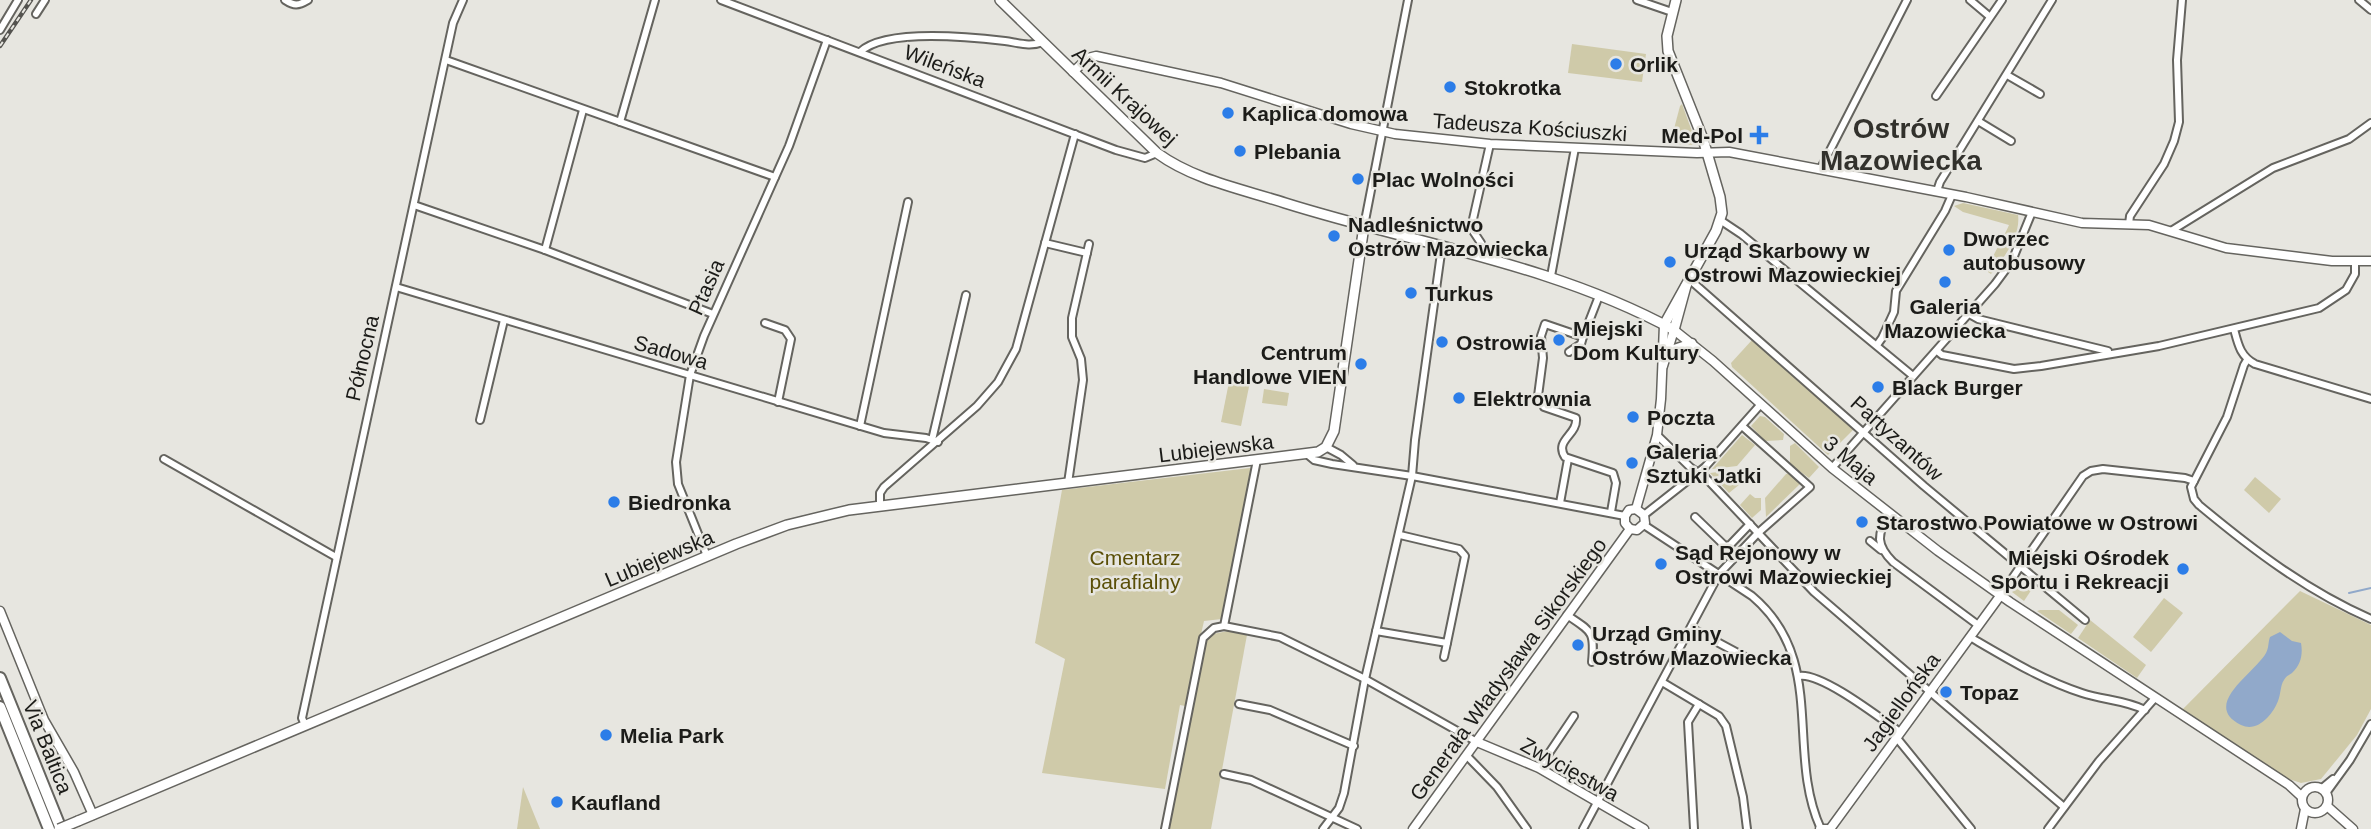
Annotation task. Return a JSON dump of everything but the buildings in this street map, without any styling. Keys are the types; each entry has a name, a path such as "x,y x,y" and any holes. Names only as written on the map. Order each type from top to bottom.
{"highway":[{"name":"Via Baltica","path":"0,678 60,829"},
{"name":"Via Baltica","path":"0,707 49,829"}],"main road":[{"name":"Armii Krajowej","path":"1000,0 1157,153 1175,165 1204,177 1364,226"},
{"path":"1664,325 1720,220 1720,197 1708,153 1668,51 1667,36 1676,0"},
{"path":"1326,447 1334,431 1364,226"},
{"name":"3 Maja","path":"1364,226 1550,276 1674,330"},
{"path":"1674,330 1687,283"},
{"name":"Lubiejewska","path":"60,829 707,556 788,525 849,510 1308,455 1326,447"}],"street":[{"path":"0,30 18,0"},
{"path":"36,14 45,0"},
{"path":"285,0 293,5 300,5 308,0"},
{"name":"Północna","path":"305,725 302,718 336,557 453,23 463,0"},
{"path":"620,122 654,0"},
{"name":"Wileńska","path":"721,0 1139,157 1150,157 1157,153"},
{"path":"1364,226 1408,0"},
{"path":"1637,0 1672,12"},
{"path":"1821,168 1907,0"},
{"path":"1970,0 1989,16"},
{"path":"1936,96 2002,0"},
{"path":"1937,191 2052,0"},
{"path":"2129,224 2130,216 2164,164 2179,122 2177,60 2182,0"},
{"path":"2359,0 2371,10"},
{"path":"860,52 869,45 911,36 1006,41 1033,46 1043,42"},
{"name":"Ptasia","path":"707,556 678,484 677,446 690,375 713,314 789,146 827,40"},
{"name":"Tadeusza Kościuszki","path":"1073,72 1088,58 1096,56 1221,83 1383,132 1490,144 1729,152 1937,191 2082,223 2149,225 2226,248 2299,258 2371,261"},
{"path":"446,60 775,177"},
{"path":"2007,75 2040,94"},
{"path":"545,250 583,110"},
{"path":"1978,121 2011,141"},
{"path":"2171,231 2273,168 2349,139 2371,123"},
{"path":"880,506 880,493 884,487 977,406 998,382 1016,349 1075,134"},
{"path":"1481,243 1471,228 1490,144"},
{"path":"1550,276 1576,148"},
{"path":"1877,345 1894,312 1896,292 1945,211 1951,195"},
{"path":"860,426 908,202"},
{"path":"414,205 545,250 713,314"},
{"path":"1832,468 1937,351 2012,261 2032,212"},
{"path":"1720,220 1741,234 1913,376"},
{"path":"1045,243 1087,253"},
{"path":"1068,483 1083,380 1081,359 1071,328 1089,244"},
{"path":"1323,829 1339,808 1345,793 1365,678 1400,535 1412,476 1442,246"},
{"path":"1937,351 1942,355 2014,369 2159,346 2319,308 2346,290 2354,274 2355,262"},
{"name":"Partyzantów","path":"1687,283 1865,432 2021,569 2085,620"},
{"name":"Sadowa","path":"396,287 884,433 935,441"},
{"path":"935,441 966,295"},
{"path":"1569,352 1581,344 1599,296"},
{"path":"1969,314 1978,319 2114,352"},
{"path":"480,420 504,320"},
{"path":"765,323 785,330 792,339 778,402"},
{"path":"1583,337 1545,324 1541,336 1543,358 1539,401 1544,407 1573,415 1577,423 1562,445 1562,454 1568,459 1613,473 1616,483 1611,512"},
{"path":"1664,325 1657,435 1640,512 1644,525 1752,596 1771,614 1786,638 1798,676 1810,796 1821,829 1829,829"},
{"path":"2234,329 2240,351 2247,360 2371,399"},
{"path":"1663,366 1674,330"},
{"name":"3 Maja","path":"1674,330 1832,468 2000,596 2304,794"},
{"path":"1668,351 1692,343"},
{"path":"2247,360 2227,417 2190,487 2193,499 2239,538 2302,584 2344,608 2371,619"},
{"path":"1644,525 1637,530 1630,529 1625,523 1629,510 1640,512 1699,473 1761,404"},
{"path":"1583,829 1719,574 1758,533 1810,487 1742,426"},
{"path":"1657,435 1699,473 1814,592 2064,807"},
{"path":"1326,447 1332,464"},
{"name":"Lubiejewska","path":"1326,447 1354,466"},
{"name":"Lubiejewska","path":"1308,455 1314,460 1332,464 1412,476 1625,516"},
{"path":"164,459 336,557"},
{"path":"1560,503 1568,459"},
{"path":"1224,625 1256,460"},
{"path":"2000,596 2021,569 2077,482 2091,471 2118,470 2194,481"},
{"path":"1881,550 1880,533 1891,515"},
{"path":"1695,517 1725,546 1730,545 1750,524"},
{"name":"Generała Władysława Sikorskiego","path":"1413,829 1630,529"},
{"path":"1400,535 1459,549 1465,556 1444,657"},
{"path":"1870,541 1893,562 1978,625"},
{"name":"Jagiellońska","path":"1829,829 2000,596"},
{"path":"0,611 44,720 74,772 93,815"},
{"path":"1567,615 1588,630 1595,640 1592,662"},
{"path":"1165,829 1203,638 1214,628 1224,625 1280,637 1365,678 1477,742"},
{"path":"1691,628 1747,658"},
{"path":"1376,631 1447,643"},
{"path":"1970,637 2053,682 2090,696 2129,703 2145,710"},
{"path":"1798,676 1811,676 1825,682 1898,735 1971,829"},
{"path":"1662,682 1719,716 1726,726 1744,797 1747,829"},
{"path":"2048,829 2099,761 2155,698"},
{"path":"1239,704 1270,710 1353,746"},
{"path":"1694,829 1688,722 1699,704"},
{"path":"1539,768 1574,716"},
{"path":"2325,808 2323,791 2350,760 2371,724"},
{"name":"Zwycięstwa","path":"1477,742 1539,768 1644,829"},
{"path":"1467,756 1497,787 1527,829"},
{"path":"1224,775 1251,780 1357,829"},
{"path":"2302,826 2308,811 2304,794 2313,787 2323,791"},
{"path":"2308,811 2325,808 2353,829"}],"green space":[{"name":"Orlik","path":"1572,44 1646,54 1642,82 1568,73"},
{"path":"1682,104 1697,145 1670,144"},
{"path":"1963,203 2018,215 2014,239 1991,274 1988,272 1990,263 2009,225 1963,212 1954,206"},
{"path":"1752,340 1856,427 1828,455 1732,367 1731,363"},
{"path":"1231,372 1251,377 1241,426 1221,422"},
{"path":"1264,389 1289,393 1287,406 1262,403"},
{"path":"1760,416 1765,417 1784,434 1783,440 1765,441 1751,426"},
{"path":"1742,435 1755,445 1737,466 1712,469"},
{"path":"1795,443 1819,467 1809,478 1790,464 1790,446"},
{"name":"Cmentarz parafialny","path":"1250,468 1252,471 1222,619 1204,621 1185,706 1180,705 1165,789 1042,773 1065,659 1035,643 1062,490"},
{"path":"1733,470 1735,479 1740,484 1729,493 1710,473"},
{"path":"1790,473 1800,484 1766,517 1765,498 1786,474"},
{"path":"2255,477 2281,499 2269,513 2244,490"},
{"path":"1750,494 1761,498 1761,510 1752,518 1740,505"},
{"path":"2020,581 2032,589 2024,601 2012,592"},
{"path":"2300,591 2371,625 2371,709 2357,735 2321,779 2301,783 2286,778 2180,712"},
{"path":"2164,598 2183,613 2151,652 2133,637"},
{"path":"2059,610 2078,625 2071,634 2037,611"},
{"path":"2090,620 2146,665 2137,678 2078,638"},
{"path":"1228,631 1247,635 1211,829 1168,829 1205,643 1213,634"},
{"path":"523,787 540,829 517,829"}],"water":[{"path":"2280,632 2292,641 2301,643 2299,663 2284,680 2278,701 2269,716 2253,726 2241,725 2230,717 2226,708 2228,698 2266,653 2270,637"}],"waterway":[{"path":"2349,593 2371,588"}],"railway":[{"path":"0,46 31,0"}],"place":[{"name":"Orlik","path":"1616,64"},
{"name":"Stokrotka","path":"1450,87"},
{"name":"Kaplica domowa","path":"1228,113"},
{"name":"Med-Pol","path":"1759,135"},
{"name":"Plebania","path":"1240,151"},
{"name":"Plac Wolności","path":"1358,179"},
{"name":"Nadleśnictwo Ostrów Mazowiecka","path":"1334,236"},
{"name":"Dworzec autobusowy","path":"1949,250"},
{"name":"Urząd Skarbowy w Ostrowi Mazowieckiej","path":"1670,262"},
{"name":"Galeria Mazowiecka","path":"1945,282"},
{"name":"Turkus","path":"1411,293"},
{"name":"Miejski Dom Kultury","path":"1559,340"},
{"name":"Ostrowia","path":"1442,342"},
{"name":"Centrum Handlowe VIEN","path":"1361,364"},
{"name":"Black Burger","path":"1878,387"},
{"name":"Elektrownia","path":"1459,398"},
{"name":"Poczta","path":"1633,417"},
{"name":"Galeria Sztuki Jatki","path":"1632,463"},
{"name":"Biedronka","path":"614,502"},
{"name":"Starostwo Powiatowe w Ostrowi","path":"1862,522"},
{"name":"Sąd Rejonowy w Ostrowi Mazowieckiej","path":"1661,564"},
{"name":"Miejski Ośrodek Sportu i Rekreacji","path":"2183,569"},
{"name":"Urząd Gminy Ostrów Mazowiecka","path":"1578,645"},
{"name":"Topaz","path":"1946,692"},
{"name":"Melia Park","path":"606,735"},
{"name":"Kaufland","path":"557,802"}],"district":[{"name":"Ostrów Mazowiecka","path":"1901,144"}]}
